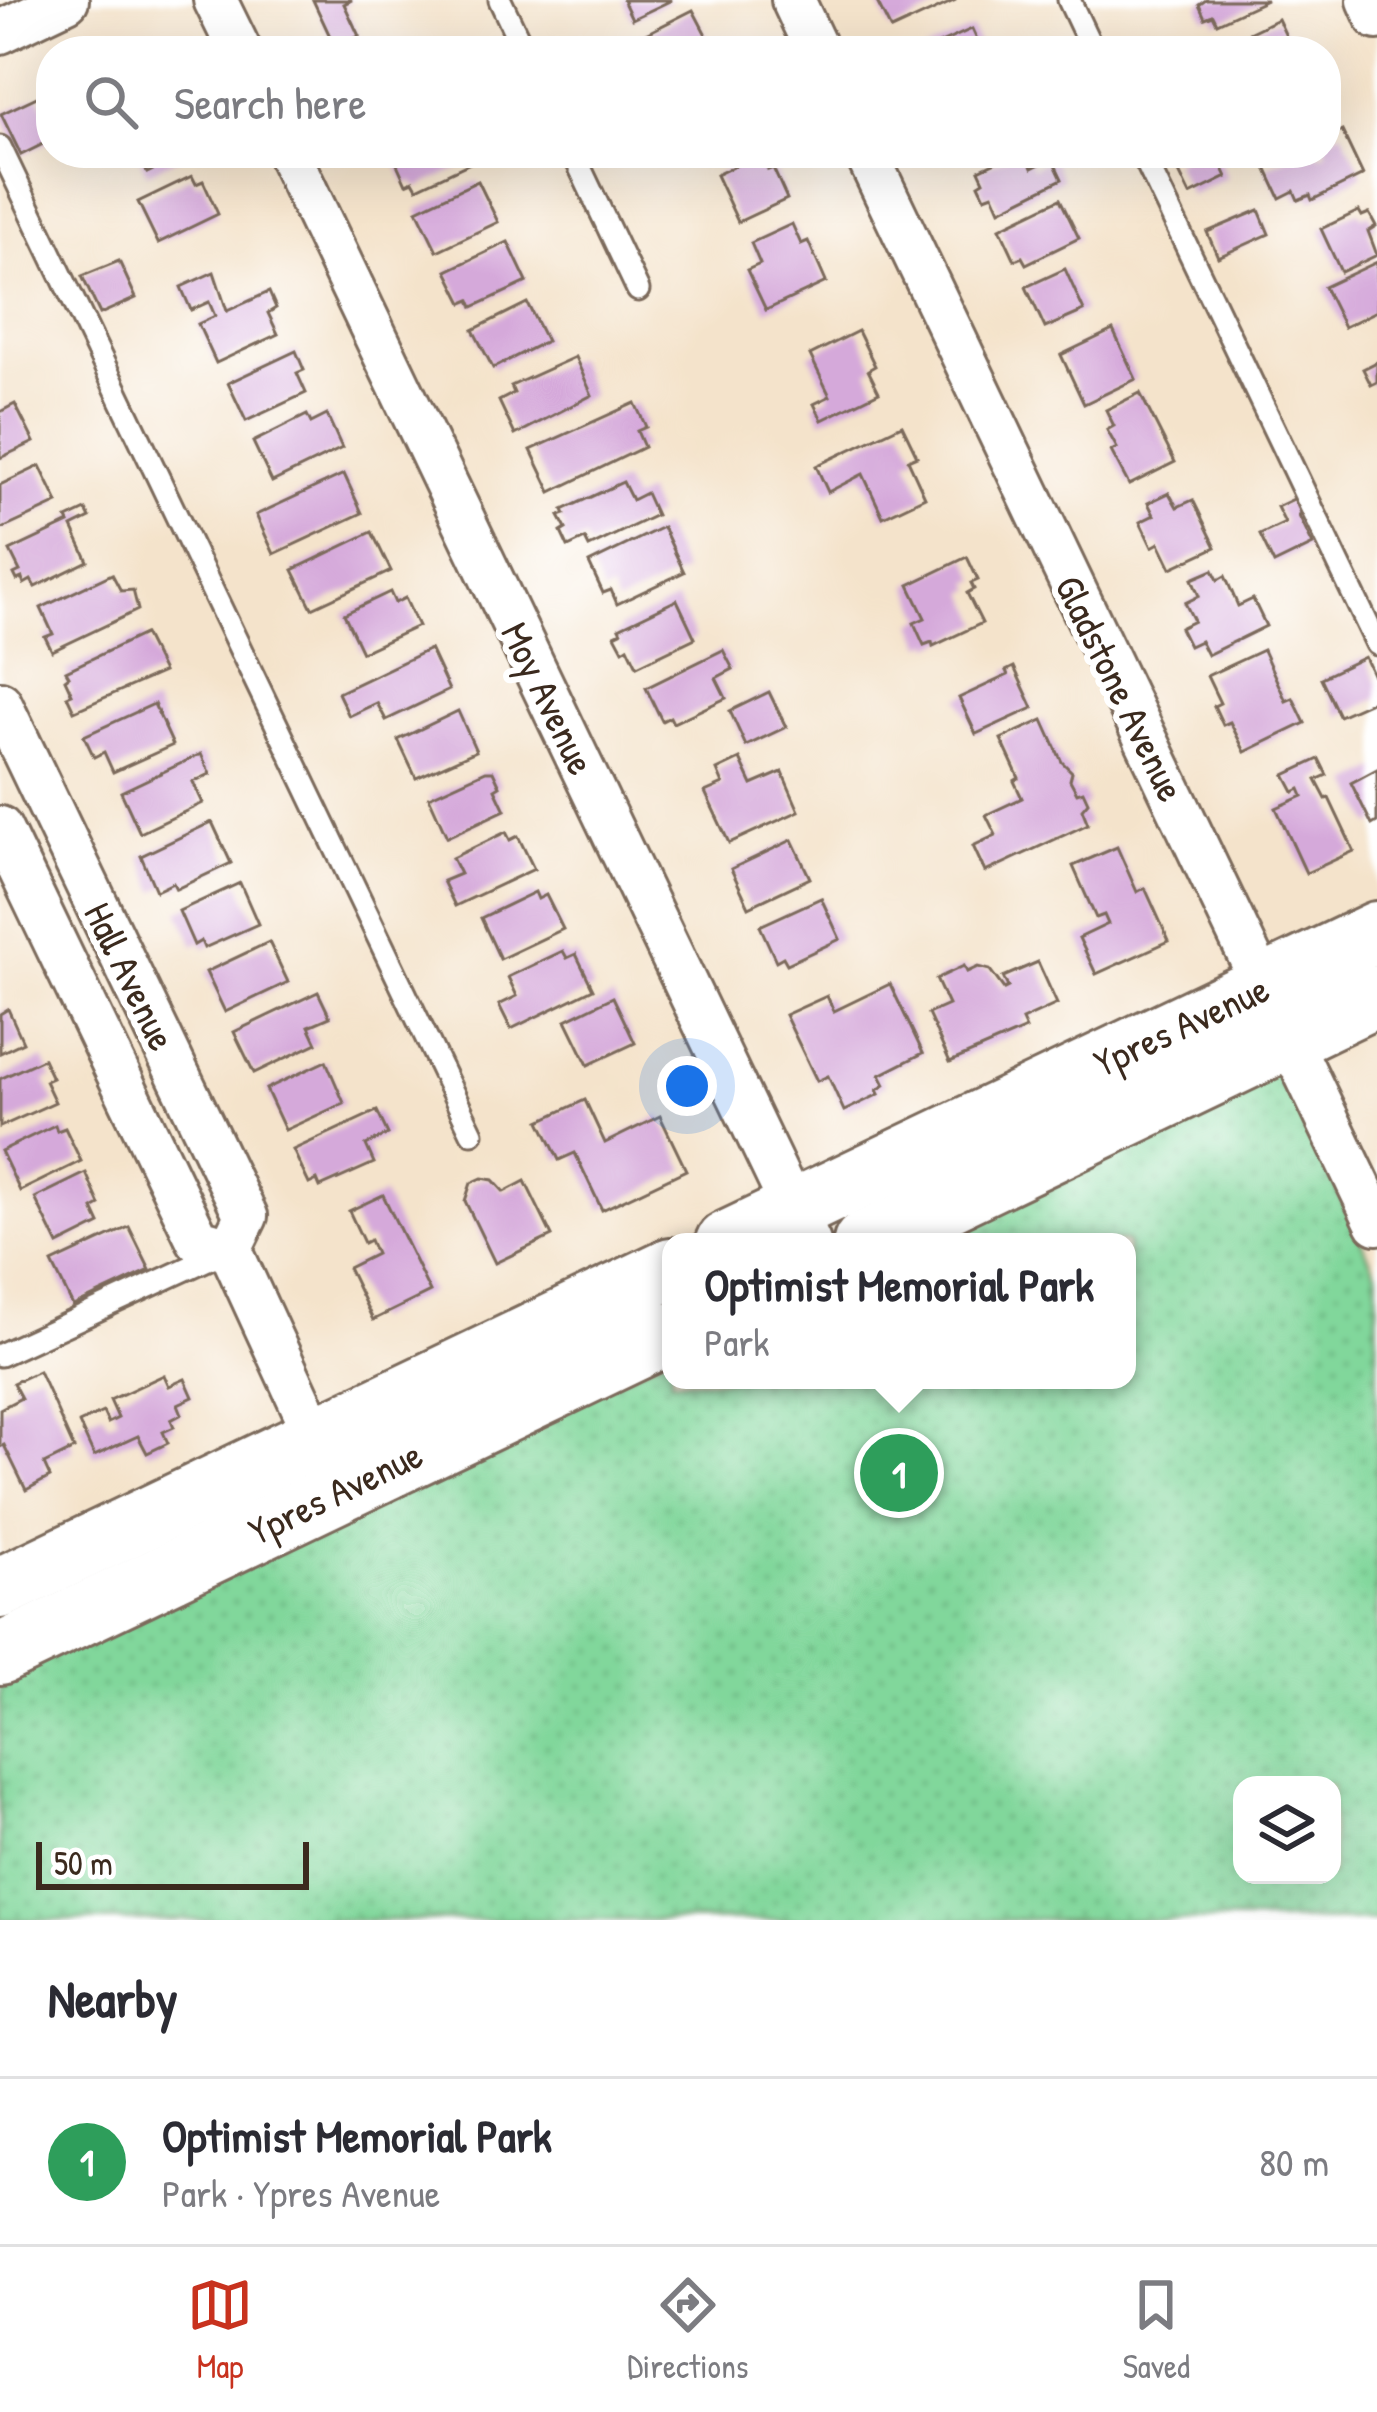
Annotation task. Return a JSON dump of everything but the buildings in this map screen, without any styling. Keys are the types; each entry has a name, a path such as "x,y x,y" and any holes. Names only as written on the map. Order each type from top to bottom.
{"main road":[{"name":"Ypres Avenue","path":"880,1233 1276,1012 1377,932"},
{"name":"Ypres Avenue","path":"768,1233 801,1226 1276,1012 1377,996"},
{"name":"Ypres Avenue","path":"0,1654 662,1273"},
{"name":"Ypres Avenue","path":"0,1588 662,1336"}],"street":[{"path":"0,32 67,0"},
{"path":"215,0 233,36"},
{"path":"793,0 810,36"},
{"path":"1369,0 1377,18"},
{"name":"Moy Avenue","path":"295,168 801,1226"},
{"name":"Gladstone Avenue","path":"873,168 1377,1223"},
{"name":"Hall Avenue","path":"0,703 245,1216 230,1249 328,1463"},
{"name":"Hall Avenue","path":"0,829 198,1240 230,1249"}],"lane":[{"path":"500,0 517,36"},
{"path":"1069,0 1086,36"},
{"path":"0,147 472,1133"},
{"path":"580,168 638,290"},
{"path":"1149,168 1377,644"},
{"path":"0,1355 230,1249"}],"green space":[{"path":"1278,1066 1377,1274 1377,1920 0,1920 0,1673 662,1358 662,1389 1136,1389 1136,1233 926,1233"}],"place":[{"name":"Optimist Memorial Park","path":"899,1473"}]}
